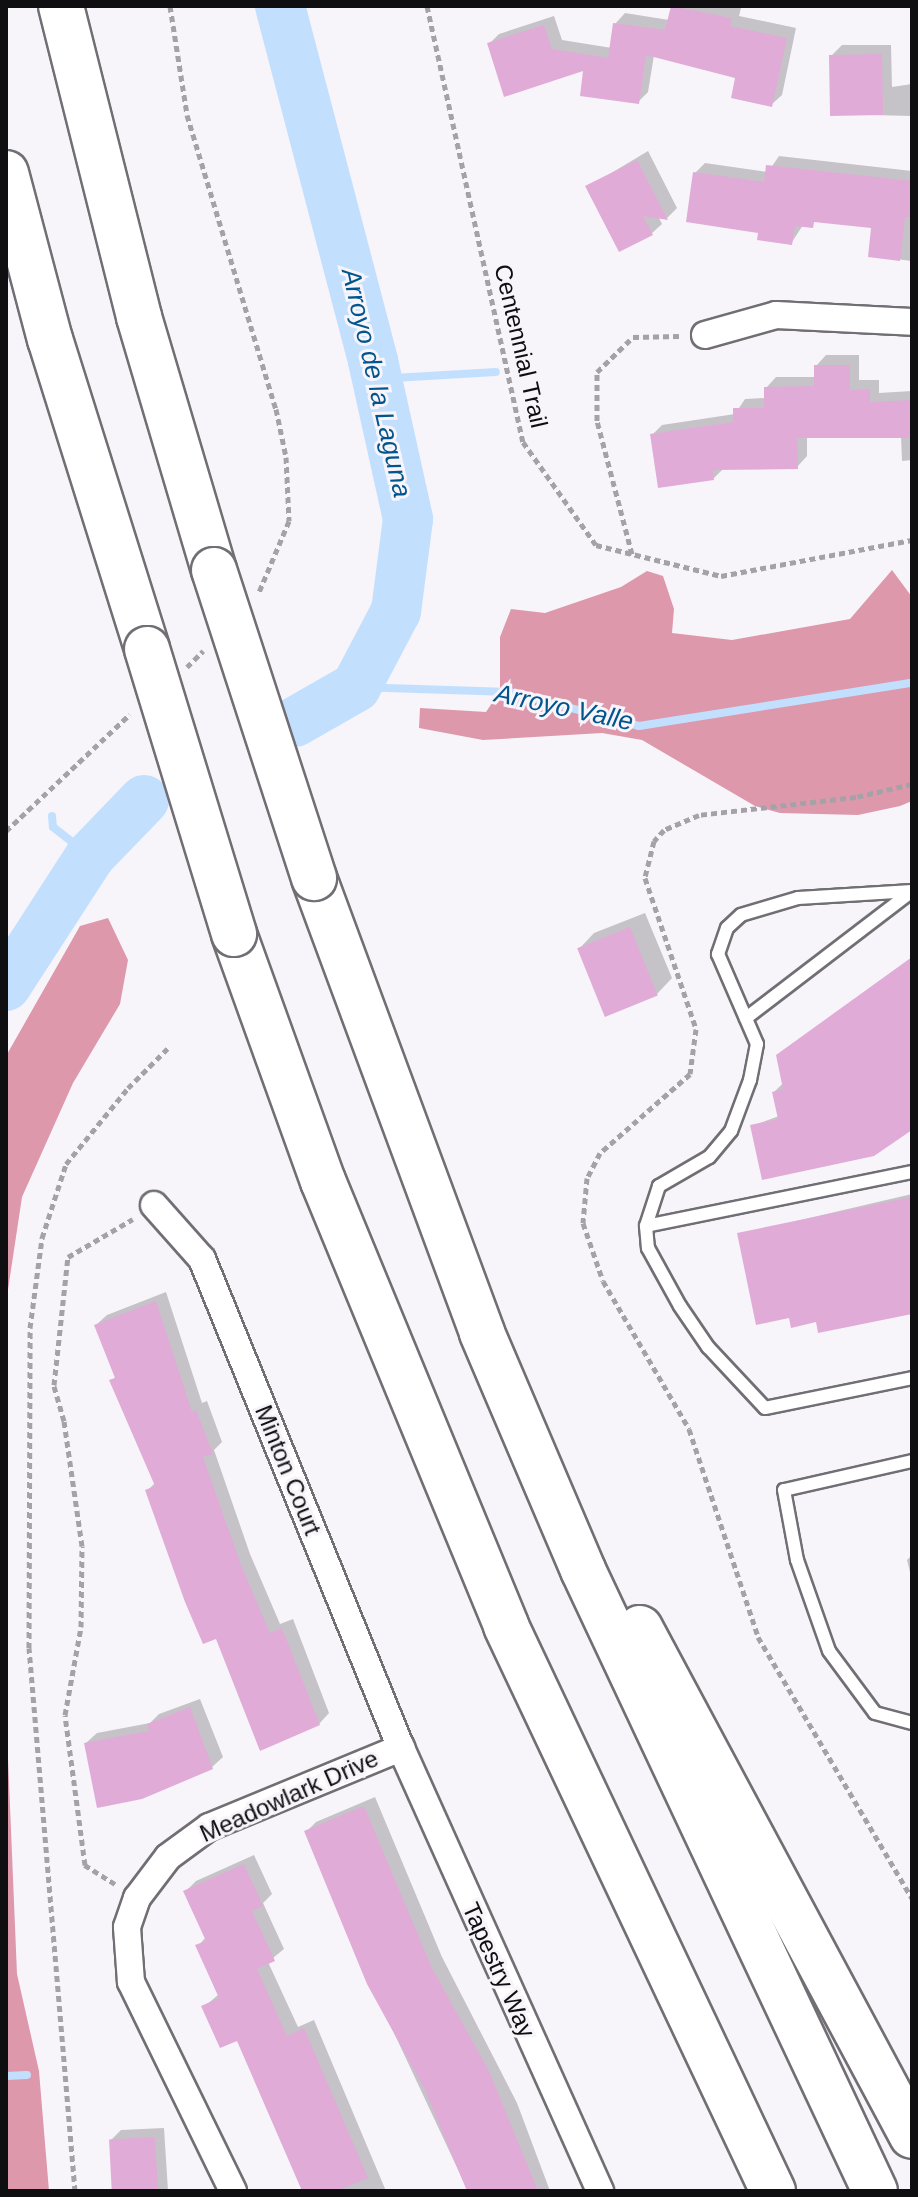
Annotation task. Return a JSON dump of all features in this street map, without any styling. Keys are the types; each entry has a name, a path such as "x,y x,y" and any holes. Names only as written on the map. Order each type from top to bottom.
{"highway":[{"path":"61,6 139,317 214,570 314,878 482,1333 583,1570 875,2191"},
{"path":"6,173 50,339 234,934 323,1181 464,1527 606,1845 773,2191"},
{"path":"482,1333 912,2136"}],"street":[{"path":"705,335 776,315 912,322"},
{"name":"Minton Court","path":"154,1205 202,1259 401,1748"},
{"name":"Meadowlark Drive","path":"233,2191 131,1982 127,1927 137,1898 168,1857 209,1827 401,1748"},
{"name":"Tapestry Way","path":"401,1748 600,2191"}],"lane":[{"path":"746,1018 912,891"},
{"path":"912,891 798,898 741,915 727,928 718,954 757,1044 756,1061 731,1131 709,1157 659,1186 646,1226 648,1248 680,1306 708,1347 765,1408 912,1378"},
{"path":"646,1226 912,1172"},
{"path":"912,1461 784,1490 797,1560 829,1651 875,1713 912,1723"}],"path":[{"name":"Centennial Trail","path":"427,6 523,442 596,545 721,576 912,540"},
{"path":"632,554 597,421 597,372 633,337 705,335"},
{"path":"912,784 856,797 699,815 664,830 654,841 645,878 696,1029 690,1074 600,1153 587,1178 583,1223 603,1281 689,1429 758,1637 912,1898"},
{"path":"75,2191 29,1648 30,1328 42,1238 66,1164 128,1088 169,1047"},
{"path":"137,1898 85,1865 65,1715 81,1627 82,1546 64,1421 54,1385 68,1257 154,1205"}],"shaded area":[{"path":"892,570 912,597 912,801 900,806 858,815 780,813 755,806 642,740 602,733 483,740 419,728 420,708 486,712 500,691 500,637 511,609 545,613 621,587 647,571 663,576 674,609 672,633 732,640 850,619"},
{"path":"108,918 128,960 120,1004 73,1083 22,1197 6,1303 6,1056 80,926"},
{"path":"6,1710 17,1974 39,2071 49,2191 6,2191"}],"building":[{"path":"671,6 732,18 730,26 787,38 772,107 731,98 735,78 646,55 639,104 580,96 583,71 504,97 487,43 544,25 552,49 608,58 613,23 665,30"},
{"path":"882,54 883,115 830,116 829,55"},
{"path":"637,160 668,220 643,216 653,235 619,252 585,186"},
{"path":"766,165 912,181 912,217 905,217 900,261 868,257 871,228 814,222 813,228 795,226 792,245 757,240 758,233 686,222 693,172 764,182"},
{"path":"814,365 850,365 850,390 870,389 870,402 912,400 912,438 797,438 798,469 713,470 714,480 658,488 650,434 733,422 733,408 764,408 764,387 814,386"},
{"path":"630,927 658,996 605,1017 577,948"},
{"path":"912,957 912,1130 874,1156 762,1180 750,1125 778,1119 772,1092 783,1089 776,1055"},
{"path":"912,1197 912,1314 818,1333 816,1322 791,1328 789,1318 756,1325 737,1233"},
{"path":"156,1301 192,1412 196,1410 213,1454 203,1457 241,1565 270,1633 282,1628 320,1725 260,1751 216,1639 203,1644 185,1602 145,1490 155,1486 109,1380 115,1378 94,1325"},
{"path":"190,1707 213,1769 142,1799 97,1808 84,1743 149,1731 147,1724"},
{"path":"364,1806 432,1968 489,2071 538,2191 467,2191 424,2088 367,1984 304,1831"},
{"path":"244,1864 263,1906 252,1911 275,1961 257,1969 287,2036 304,2028 368,2178 336,2191 302,2191 237,2041 220,2048 201,2006 219,1998 195,1945 206,1941 183,1891"},
{"path":"155,2137 158,2191 112,2191 109,2139"}],"waterway":[{"name":"Arroyo de la Laguna","path":"280,6 373,361 408,519 396,611 356,687 295,722"},
{"path":"377,379 496,372"},
{"name":"Arroyo Valle","path":"356,687 510,692 639,726 912,683"},
{"name":"Arroyo de la Laguna","path":"6,986 90,856 144,800"},
{"path":"52,816 53,827 90,856"},
{"path":"6,2076 27,2075"}]}
